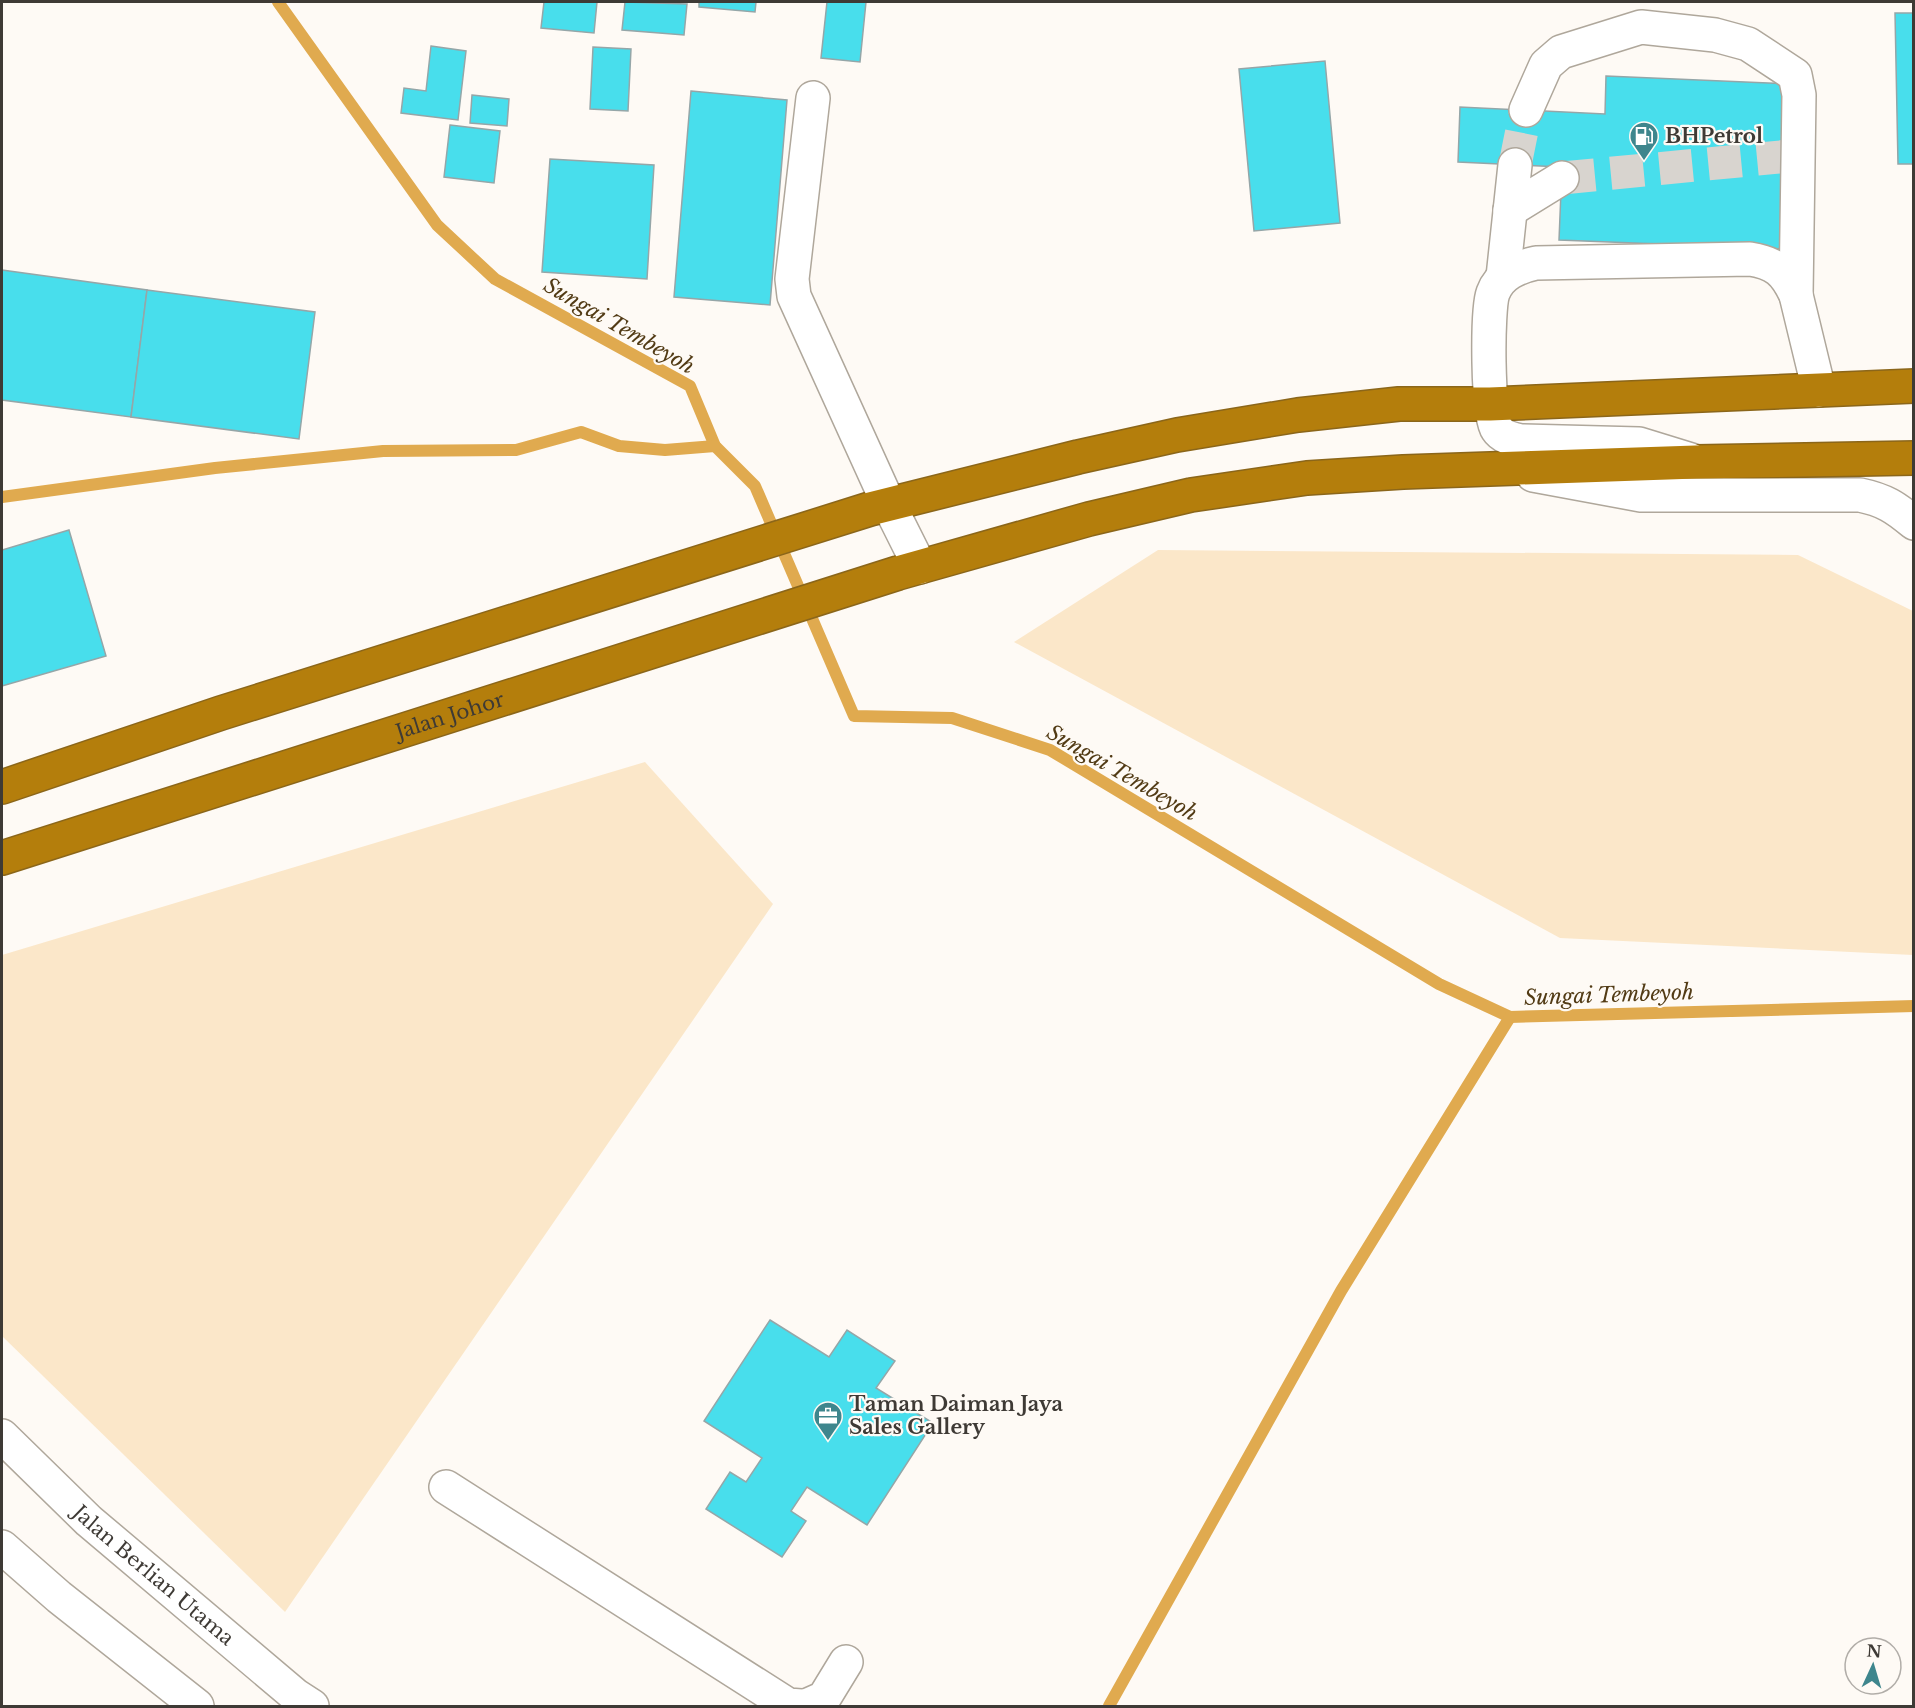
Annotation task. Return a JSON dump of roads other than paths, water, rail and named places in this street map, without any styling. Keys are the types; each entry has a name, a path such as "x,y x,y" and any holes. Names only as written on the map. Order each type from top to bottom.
{"highway":[{"path":"2,787 221,713 665,572 880,507 1078,457 1177,435 1298,415 1399,404 1490,404 1914,386"},
{"name":"Jalan Johor","path":"2,858 909,570 1089,519 1191,495 1307,478 1403,472 1696,462 1914,458"},
{"path":"2,874 52,841"}],"street":[{"path":"1526,110 1546,65 1561,52 1641,27 1715,35 1748,44 1796,75 1799,95 1794,155 1796,295"},
{"path":"813,98 792,279 794,296 880,507 909,570"},
{"path":"1503,277 1515,165"},
{"path":"1510,210 1562,178"},
{"path":"1696,462 1639,444 1521,441 1497,431 1492,421 1490,404 1490,310 1493,292 1503,277 1518,267 1536,263 1749,259 1765,262 1779,269 1790,281 1796,295 1820,390"},
{"path":"1500,469 1641,495 1860,495 1882,500 1899,510 1914,523"},
{"name":"Jalan Berlian Utama","path":"2,1436 89,1521 298,1703"},
{"path":"447,1487 788,1705 804,1707 824,1698 846,1662"},
{"path":"2,1547 59,1597 197,1707"}],"waterway":[{"name":"Sungai Tembeyoh","path":"278,2 437,225 495,279 690,386 715,446 755,486 854,716 952,718 1050,750 1439,984 1510,1017 1914,1006"},
{"path":"2,497 215,468 383,451 516,450 581,432 619,446 665,450 715,446"},
{"path":"1109,1706 1341,1291 1510,1017"}],"tunnel":[{"path":"1515,165 1526,110"},
{"path":"1562,178 1790,156"}],"place":[{"name":"BHPetrol","path":"1644,162"},
{"name":"Taman Daiman Jaya Sales Gallery","path":"828,1442"}]}
